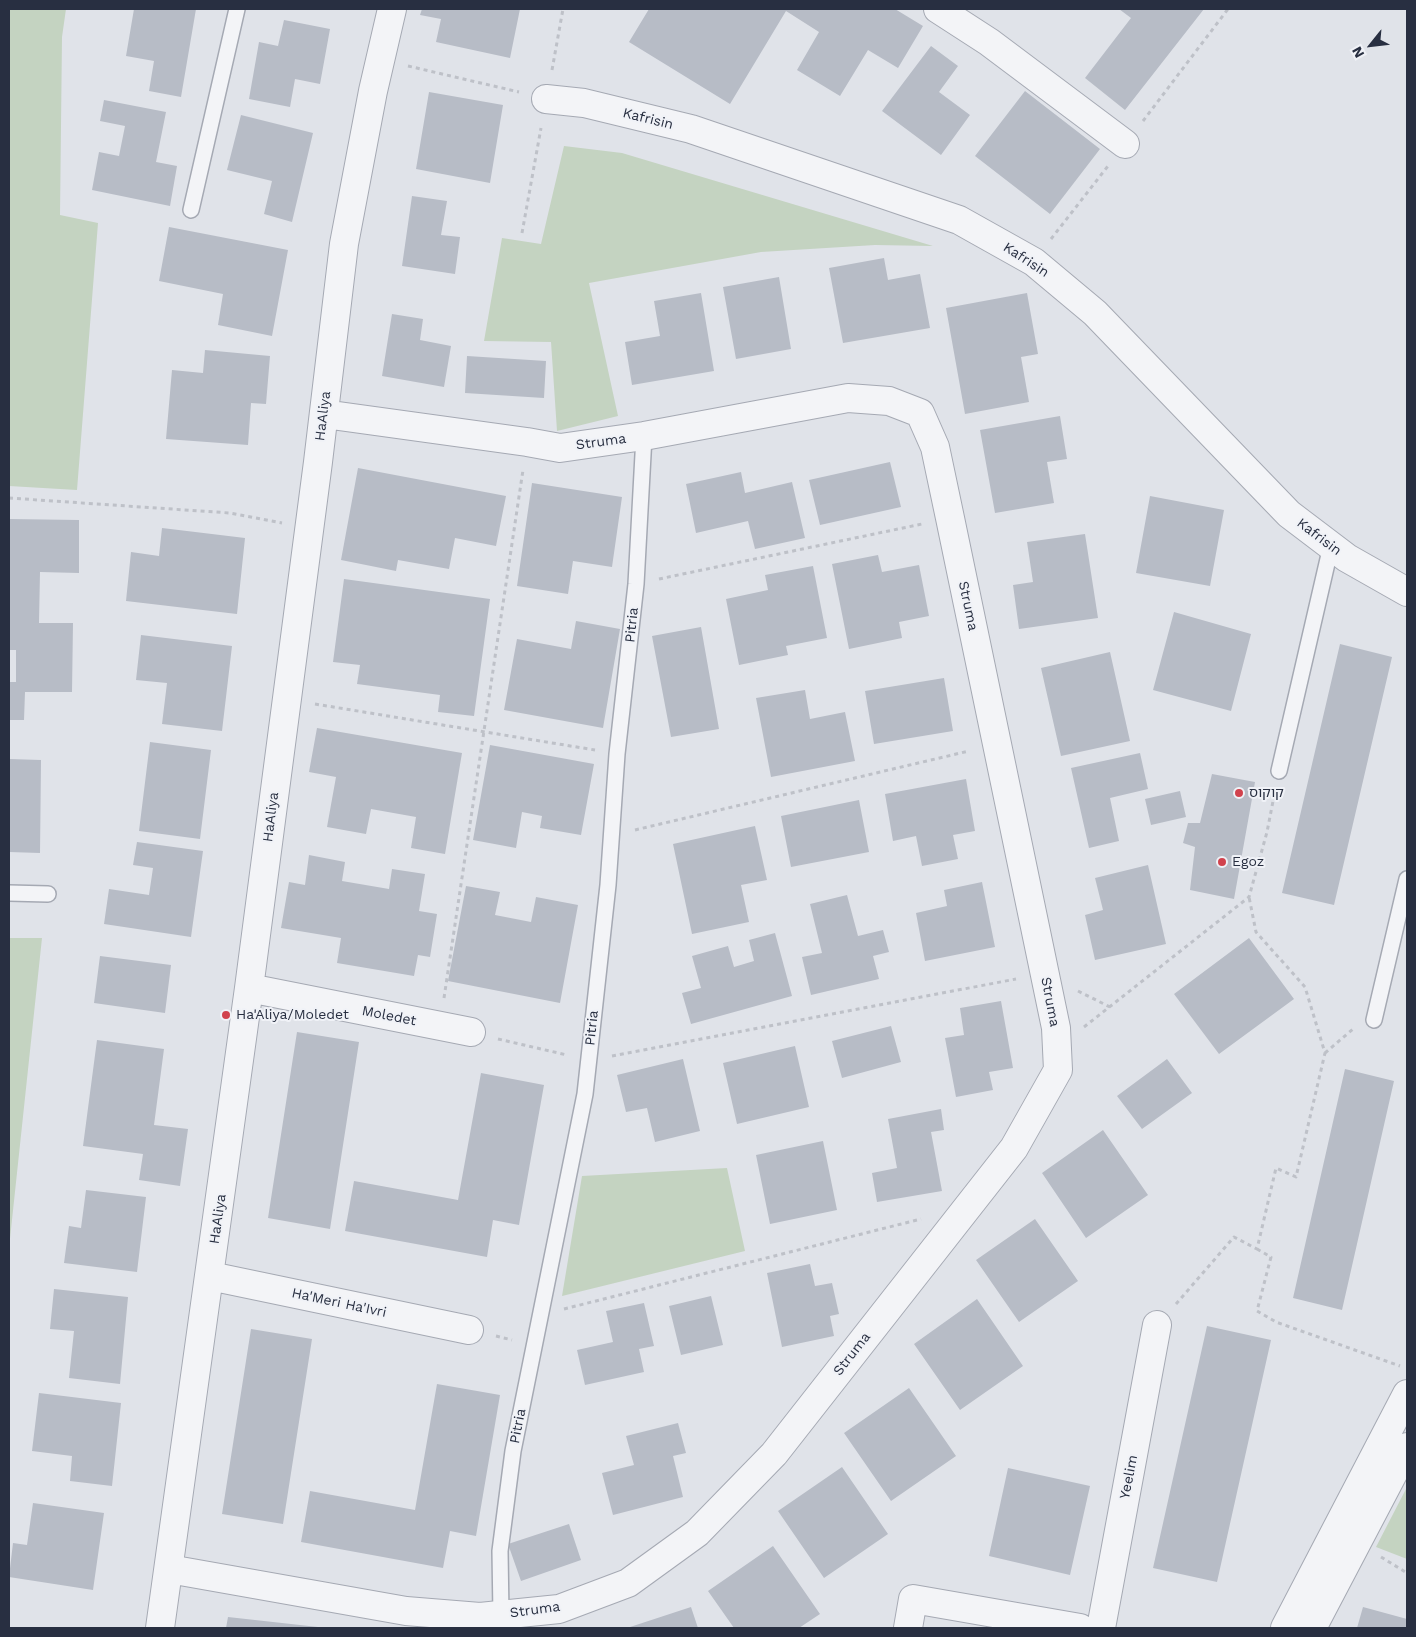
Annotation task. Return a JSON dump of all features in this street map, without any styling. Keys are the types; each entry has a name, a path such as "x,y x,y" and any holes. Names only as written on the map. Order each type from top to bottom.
{"street":[{"name":"HaAliya","path":"160,1628 249,988 324,414 344,244 380,59 392,9"},
{"path":"938,9 989,42 1125,144"},
{"name":"Kafrisin","path":"546,99 584,103 700,132 960,220 1034,262 1095,313 1290,514 1347,558 1407,592"},
{"name":"Struma","path":"169,1569 405,1620 480,1617 559,1609 628,1583 697,1532 774,1454 1014,1148 1058,1070 1056,1028 950,518 935,447 920,413 889,401 848,398 644,436 560,448 324,414"},
{"name":"Moledet","path":"249,988 471,1032"},
{"name":"Ha'Meri Ha'Ivri","path":"210,1276 469,1330"},
{"name":"Yeelim","path":"1101,1628 1157,1326"},
{"path":"1285,1628 1407,1394"},
{"path":"1312,1628 1407,1447"},
{"path":"908,1628 913,1599 1080,1628"}],"lane":[{"path":"191,210 237,9"},
{"name":"Pitria","path":"501,1615 500,1551 514,1451 585,1094 608,885 617,754 636,584 644,436"},
{"path":"1279,771 1331,546"},
{"path":"1374,1020 1407,880"},
{"path":"9,893 48,894"}],"path":[{"path":"380,59 546,99"},
{"path":"440,1026 527,442"},
{"path":"9,498 230,513 309,528"},
{"path":"636,584 950,518"},
{"path":"287,699 617,754"},
{"path":"612,836 996,744"},
{"path":"1257,1249 1276,1168 1296,1177 1325,1053 1305,988 1256,932 1249,897 1267,832 1279,771"},
{"path":"1057,1049 1249,897"},
{"path":"471,1032 589,1060 1044,974"},
{"path":"1325,1053 1353,1029"},
{"path":"541,1314 968,1207"},
{"path":"1157,1326 1234,1237 1270,1257 1257,1310 1276,1322 1407,1368"},
{"path":"469,1330 535,1345"}],"green space":[{"path":"9,9 66,9 62,37 60,215 98,223 77,490 9,486"},
{"path":"564,146 622,153 933,246 875,245 761,252 589,283 618,416 557,431 551,342 484,341 502,238 541,244"},
{"path":"9,938 42,938 9,1248"},
{"path":"727,1168 745,1251 562,1296 582,1176"},
{"path":"1407,1487 1407,1559 1376,1547"}],"building":[{"path":"134,9 196,9 181,97 149,91 154,61 126,56"},
{"path":"422,9 520,9 510,58 436,42 441,19 420,15"},
{"path":"649,9 895,9 923,26 898,68 868,50 840,96 797,70 819,32 786,11 730,104 629,42"},
{"path":"1119,9 1204,9 1125,110 1085,78 1131,18"},
{"path":"284,20 330,29 320,84 295,79 290,107 249,99 259,42 278,46"},
{"path":"931,46 958,66 939,92 970,115 941,155 882,111"},
{"path":"1025,91 1100,149 1050,214 975,156"},
{"path":"429,92 503,105 490,183 416,169"},
{"path":"104,100 166,112 156,162 177,166 170,206 92,190 99,152 119,156 125,126 100,121"},
{"path":"241,115 313,133 292,222 264,214 272,181 227,170"},
{"path":"412,196 447,201 441,235 460,237 455,274 402,266"},
{"path":"169,227 288,250 272,336 218,325 223,294 159,281"},
{"path":"884,258 888,280 920,274 930,328 843,343 829,268"},
{"path":"779,277 791,349 736,359 723,287"},
{"path":"701,293 714,371 632,385 625,342 660,336 654,301"},
{"path":"1027,293 1038,354 1021,357 1029,402 965,414 946,308"},
{"path":"392,314 423,319 420,340 451,346 444,387 382,376"},
{"path":"205,350 270,356 266,404 251,403 248,445 166,439 172,370 203,373"},
{"path":"467,356 546,361 544,398 465,393"},
{"path":"1060,416 1067,459 1047,462 1054,503 995,513 980,430"},
{"path":"890,462 901,507 820,525 809,480"},
{"path":"358,468 506,496 496,546 455,538 449,569 398,560 396,571 341,560"},
{"path":"741,472 745,493 792,482 805,538 755,549 748,521 696,533 686,484"},
{"path":"532,483 622,497 612,567 573,561 568,594 517,586"},
{"path":"1150,496 1224,510 1210,586 1136,573"},
{"path":"9,519 79,520 79,573 40,572 39,623 73,623 72,692 25,692 24,720 9,720 9,682 16,682 16,650 9,650"},
{"path":"162,528 245,538 237,614 126,601 131,552 159,556"},
{"path":"1085,534 1098,618 1019,629 1013,585 1033,582 1027,542"},
{"path":"878,555 882,572 919,565 929,616 899,622 902,638 849,649 832,564"},
{"path":"813,566 827,638 786,646 788,655 739,665 726,599 768,590 765,575"},
{"path":"344,579 490,599 474,716 438,712 440,695 357,684 360,665 333,662"},
{"path":"1174,612 1251,634 1231,711 1153,690"},
{"path":"576,621 620,629 603,728 504,710 517,639 571,649"},
{"path":"701,627 719,729 671,737 652,636"},
{"path":"141,635 232,646 222,731 162,724 167,683 136,680"},
{"path":"1340,644 1392,657 1334,905 1282,893"},
{"path":"1110,652 1130,741 1061,756 1041,668"},
{"path":"944,678 953,731 874,744 865,691"},
{"path":"805,690 810,719 845,712 855,761 771,777 756,698"},
{"path":"317,728 462,753 445,854 411,848 416,817 371,809 366,834 327,827 336,777 309,772"},
{"path":"150,742 211,750 200,839 139,831"},
{"path":"490,745 594,764 581,835 540,828 542,816 522,812 516,848 473,840"},
{"path":"1140,753 1148,789 1110,798 1119,841 1089,848 1071,768"},
{"path":"9,759 41,760 40,853 9,852"},
{"path":"1212,774 1255,782 1234,899 1190,890 1195,847 1183,843 1188,823 1200,823"},
{"path":"966,779 975,831 953,835 958,859 922,866 916,836 893,841 885,794"},
{"path":"1180,791 1186,817 1151,825 1145,799"},
{"path":"859,800 869,852 791,867 781,816"},
{"path":"755,826 767,880 741,885 749,922 692,934 673,844"},
{"path":"137,842 203,851 191,937 104,924 109,889 149,895 153,868 133,865"},
{"path":"309,855 345,862 342,881 389,889 392,869 425,874 419,911 437,914 430,957 418,955 414,976 337,963 341,938 281,928 289,882 305,885"},
{"path":"1148,865 1166,944 1095,960 1085,915 1103,910 1095,878"},
{"path":"982,882 995,947 925,961 916,913 947,906 944,890"},
{"path":"466,886 500,892 495,915 531,922 536,897 578,905 560,1003 448,981"},
{"path":"847,895 858,936 883,930 889,952 873,956 879,979 811,995 802,957 822,953 810,904"},
{"path":"775,933 792,996 691,1024 682,993 701,988 692,956 728,946 734,967 754,961 749,940"},
{"path":"1249,938 1294,999 1219,1054 1174,994"},
{"path":"100,956 171,965 165,1013 94,1003"},
{"path":"1001,1001 1013,1068 989,1072 993,1090 956,1097 945,1038 964,1035 960,1008"},
{"path":"891,1026 901,1062 842,1078 832,1041"},
{"path":"297,1032 359,1042 330,1229 268,1218"},
{"path":"97,1040 164,1049 154,1125 188,1129 180,1186 139,1180 143,1154 83,1146"},
{"path":"795,1046 809,1107 737,1124 723,1063"},
{"path":"683,1059 700,1131 655,1142 647,1108 626,1112 617,1075"},
{"path":"1167,1059 1192,1093 1142,1129 1117,1096"},
{"path":"1345,1069 1394,1081 1342,1310 1293,1298"},
{"path":"481,1073 544,1085 519,1225 493,1220 487,1257 345,1231 354,1181 458,1200"},
{"path":"941,1109 944,1130 931,1132 942,1191 877,1202 872,1173 897,1168 888,1119"},
{"path":"1103,1130 1148,1195 1086,1238 1042,1173"},
{"path":"823,1141 837,1210 770,1224 756,1155"},
{"path":"86,1190 146,1197 137,1272 64,1263 69,1226 81,1228"},
{"path":"1035,1219 1078,1281 1019,1322 976,1260"},
{"path":"810,1264 815,1286 832,1283 839,1314 830,1316 834,1336 782,1347 767,1273"},
{"path":"54,1289 128,1297 120,1384 69,1378 74,1331 50,1329"},
{"path":"711,1296 723,1345 681,1355 669,1306"},
{"path":"977,1299 1023,1366 960,1410 914,1344"},
{"path":"644,1303 654,1346 639,1349 644,1372 585,1385 577,1350 613,1342 606,1311"},
{"path":"1207,1326 1271,1340 1217,1582 1153,1568"},
{"path":"251,1329 312,1339 283,1524 222,1514"},
{"path":"437,1384 500,1395 476,1536 450,1531 443,1568 301,1542 310,1491 415,1510"},
{"path":"909,1388 956,1456 891,1501 844,1433"},
{"path":"39,1393 121,1403 112,1486 70,1481 72,1456 32,1451"},
{"path":"678,1423 686,1453 673,1456 683,1497 613,1515 602,1473 634,1465 626,1436"},
{"path":"842,1467 888,1534 824,1578 778,1511"},
{"path":"1008,1468 1090,1486 1070,1575 989,1556"},
{"path":"33,1503 104,1513 93,1590 9,1577 13,1543 27,1545"},
{"path":"569,1524 581,1560 521,1581 508,1544"},
{"path":"773,1546 820,1614 799,1628 734,1628 708,1591"},
{"path":"691,1607 698,1628 627,1628"},
{"path":"1363,1607 1407,1619 1406,1628 1357,1628"},
{"path":"228,1617 318,1627 318,1628 226,1628"}],"place":[{"name":"קוקוס","path":"1239,793"},
{"name":"Egoz","path":"1222,862"},
{"name":"Ha'Aliya/Moledet","path":"226,1015"}]}
